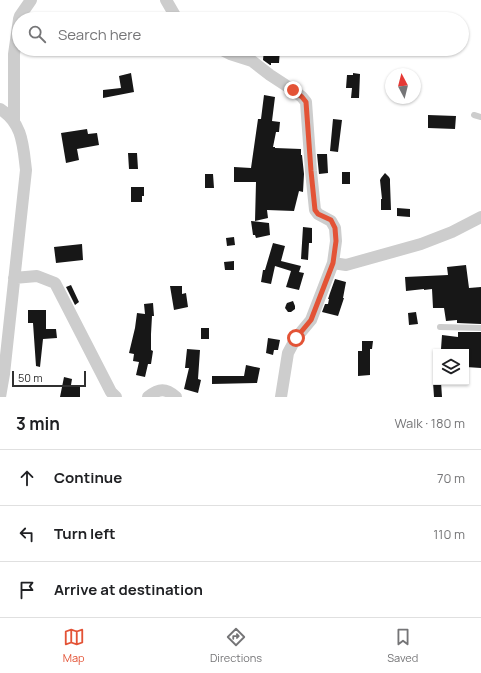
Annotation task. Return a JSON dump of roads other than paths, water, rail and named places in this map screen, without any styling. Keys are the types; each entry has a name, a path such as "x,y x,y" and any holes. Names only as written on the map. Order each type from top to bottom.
{"street":[{"path":"23,12 31,0"},
{"path":"166,0 173,12"},
{"path":"0,397 4,374 26,170 22,140 14,121 14,56"},
{"path":"236,56 252,61 293,90 306,102 315,210 318,214 331,220 335,228 336,241 333,263 311,320 296,338 288,353 281,397"},
{"path":"0,109 14,121"},
{"path":"333,263 346,265 421,244 452,232 481,217"},
{"path":"14,278 37,276 54,283 111,392 116,397"},
{"path":"148,397 161,390 170,391 176,397"}],"lane":[{"path":"474,115 481,117"},
{"path":"440,327 481,328"}]}
